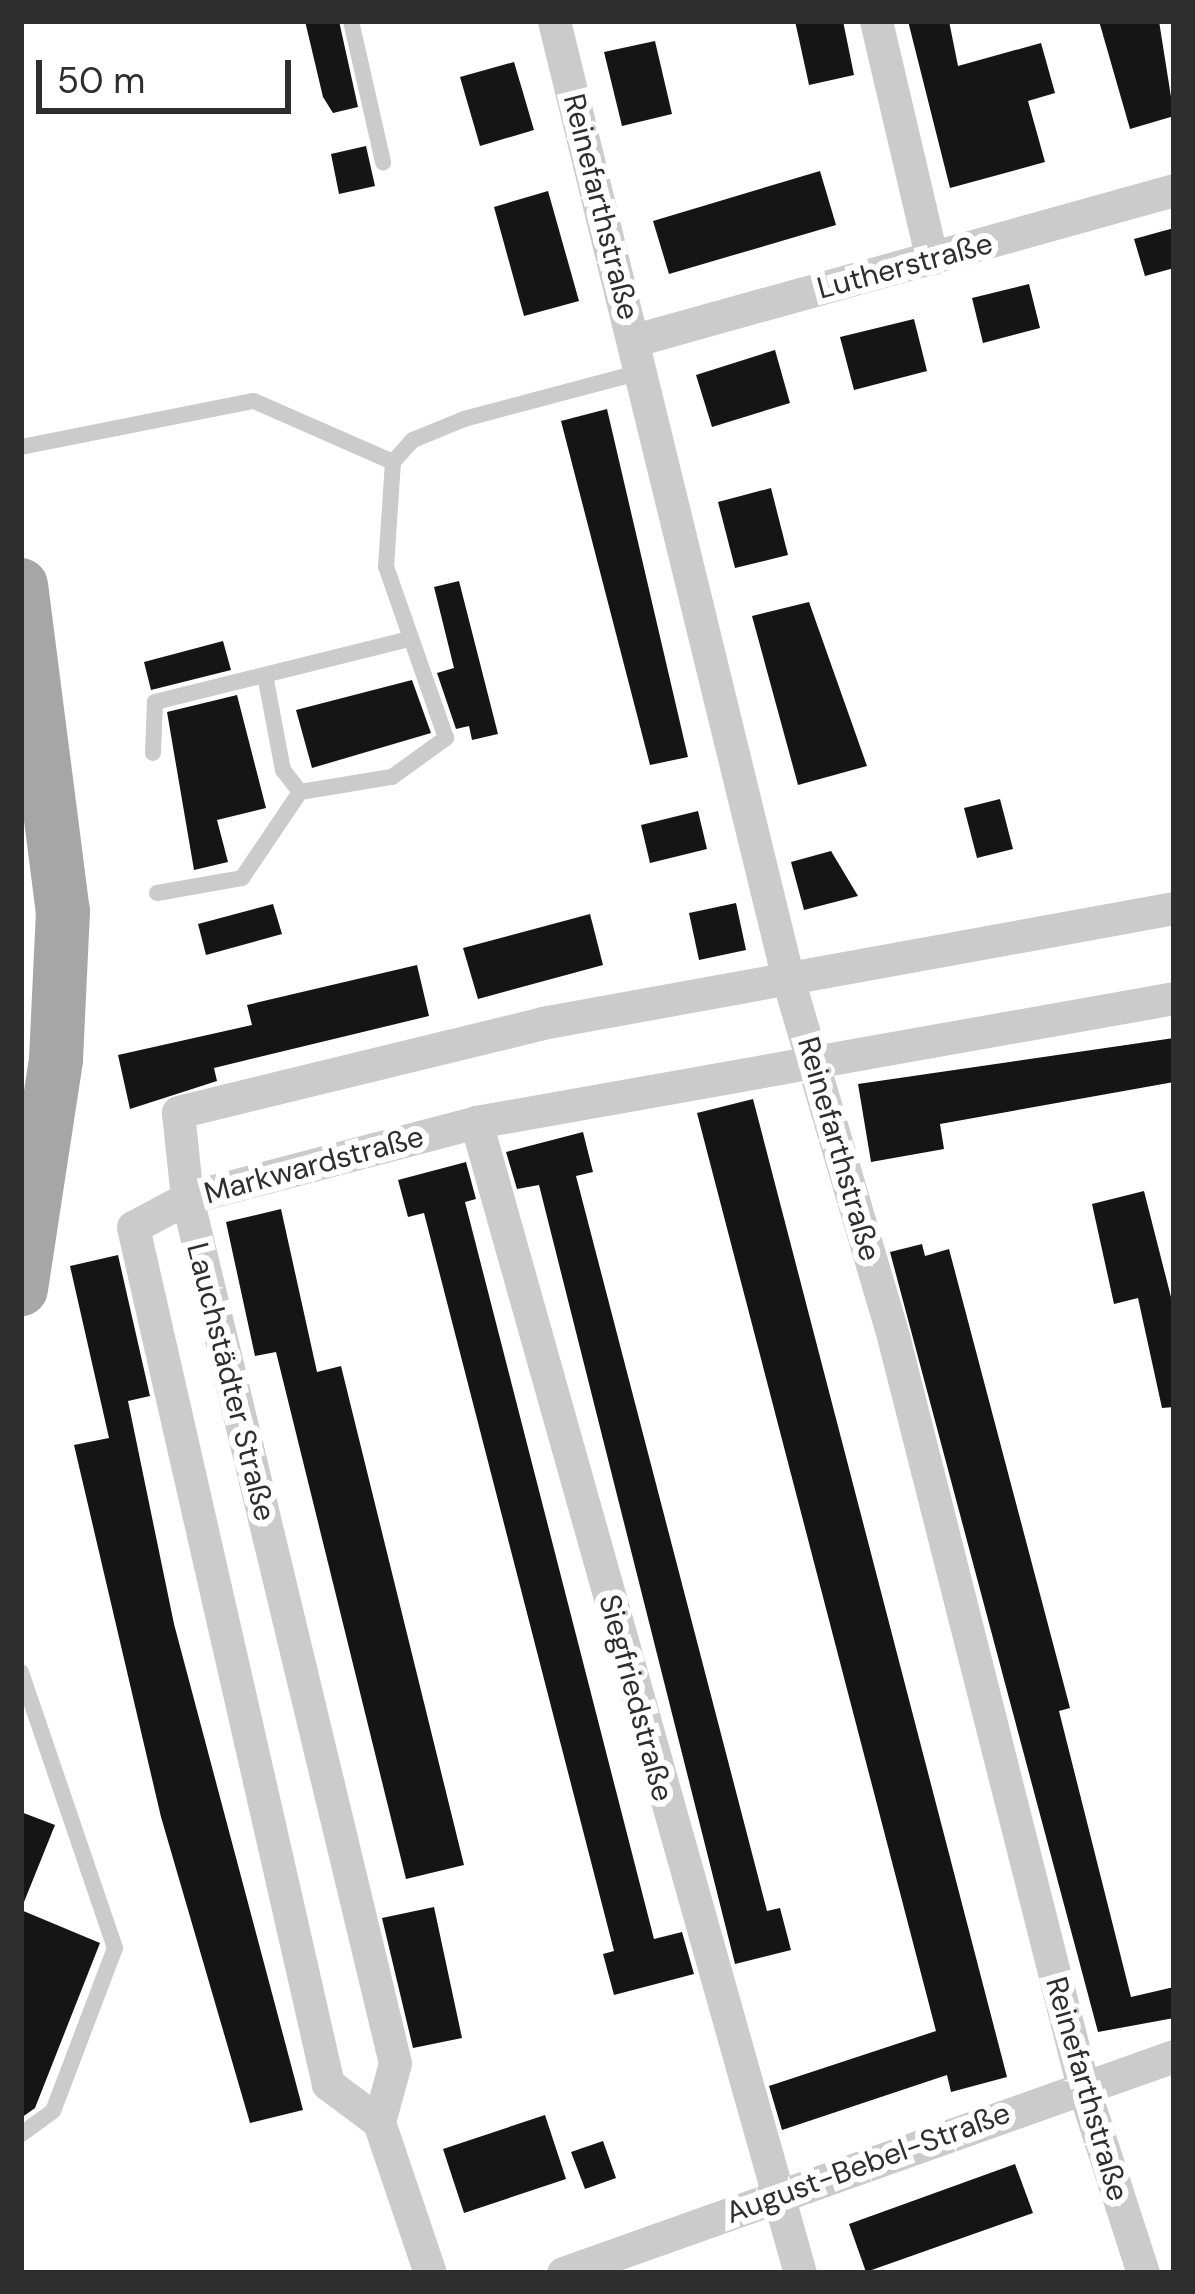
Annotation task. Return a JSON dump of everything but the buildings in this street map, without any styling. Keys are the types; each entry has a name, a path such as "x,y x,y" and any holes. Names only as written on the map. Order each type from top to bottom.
{"main road":[{"path":"21,586 63,911 56,1060 21,1289"}],"street":[{"name":"Reinefarthstraße","path":"554,21 788,979 816,1063 1082,2087 1143,2273"},
{"path":"876,21 932,259"},
{"name":"Lutherstraße","path":"638,356 932,259 1174,190"},
{"name":"Markwardstraße","path":"1174,908 542,1023 178,1112 187,1198 476,1122 1174,998"},
{"name":"Siegfriedstraße","path":"476,1122 773,2197 800,2273"},
{"name":"Lauchstädter Straße","path":"187,1198 395,2063 380,2122 328,2084 133,1227 187,1198"},
{"name":"August-Bebel-Straße","path":"563,2273 1174,2056"},
{"path":"380,2122 430,2273"}],"lane":[{"path":"351,21 383,162"},
{"path":"157,893 242,878 300,792 392,777 446,738 382,546 393,462 413,440 638,356"},
{"path":"21,447 254,401 393,462"},
{"path":"153,753 155,702 410,639"},
{"path":"265,675 283,770 300,792"},
{"path":"21,1672 115,1948 53,2111 21,2134"}]}
